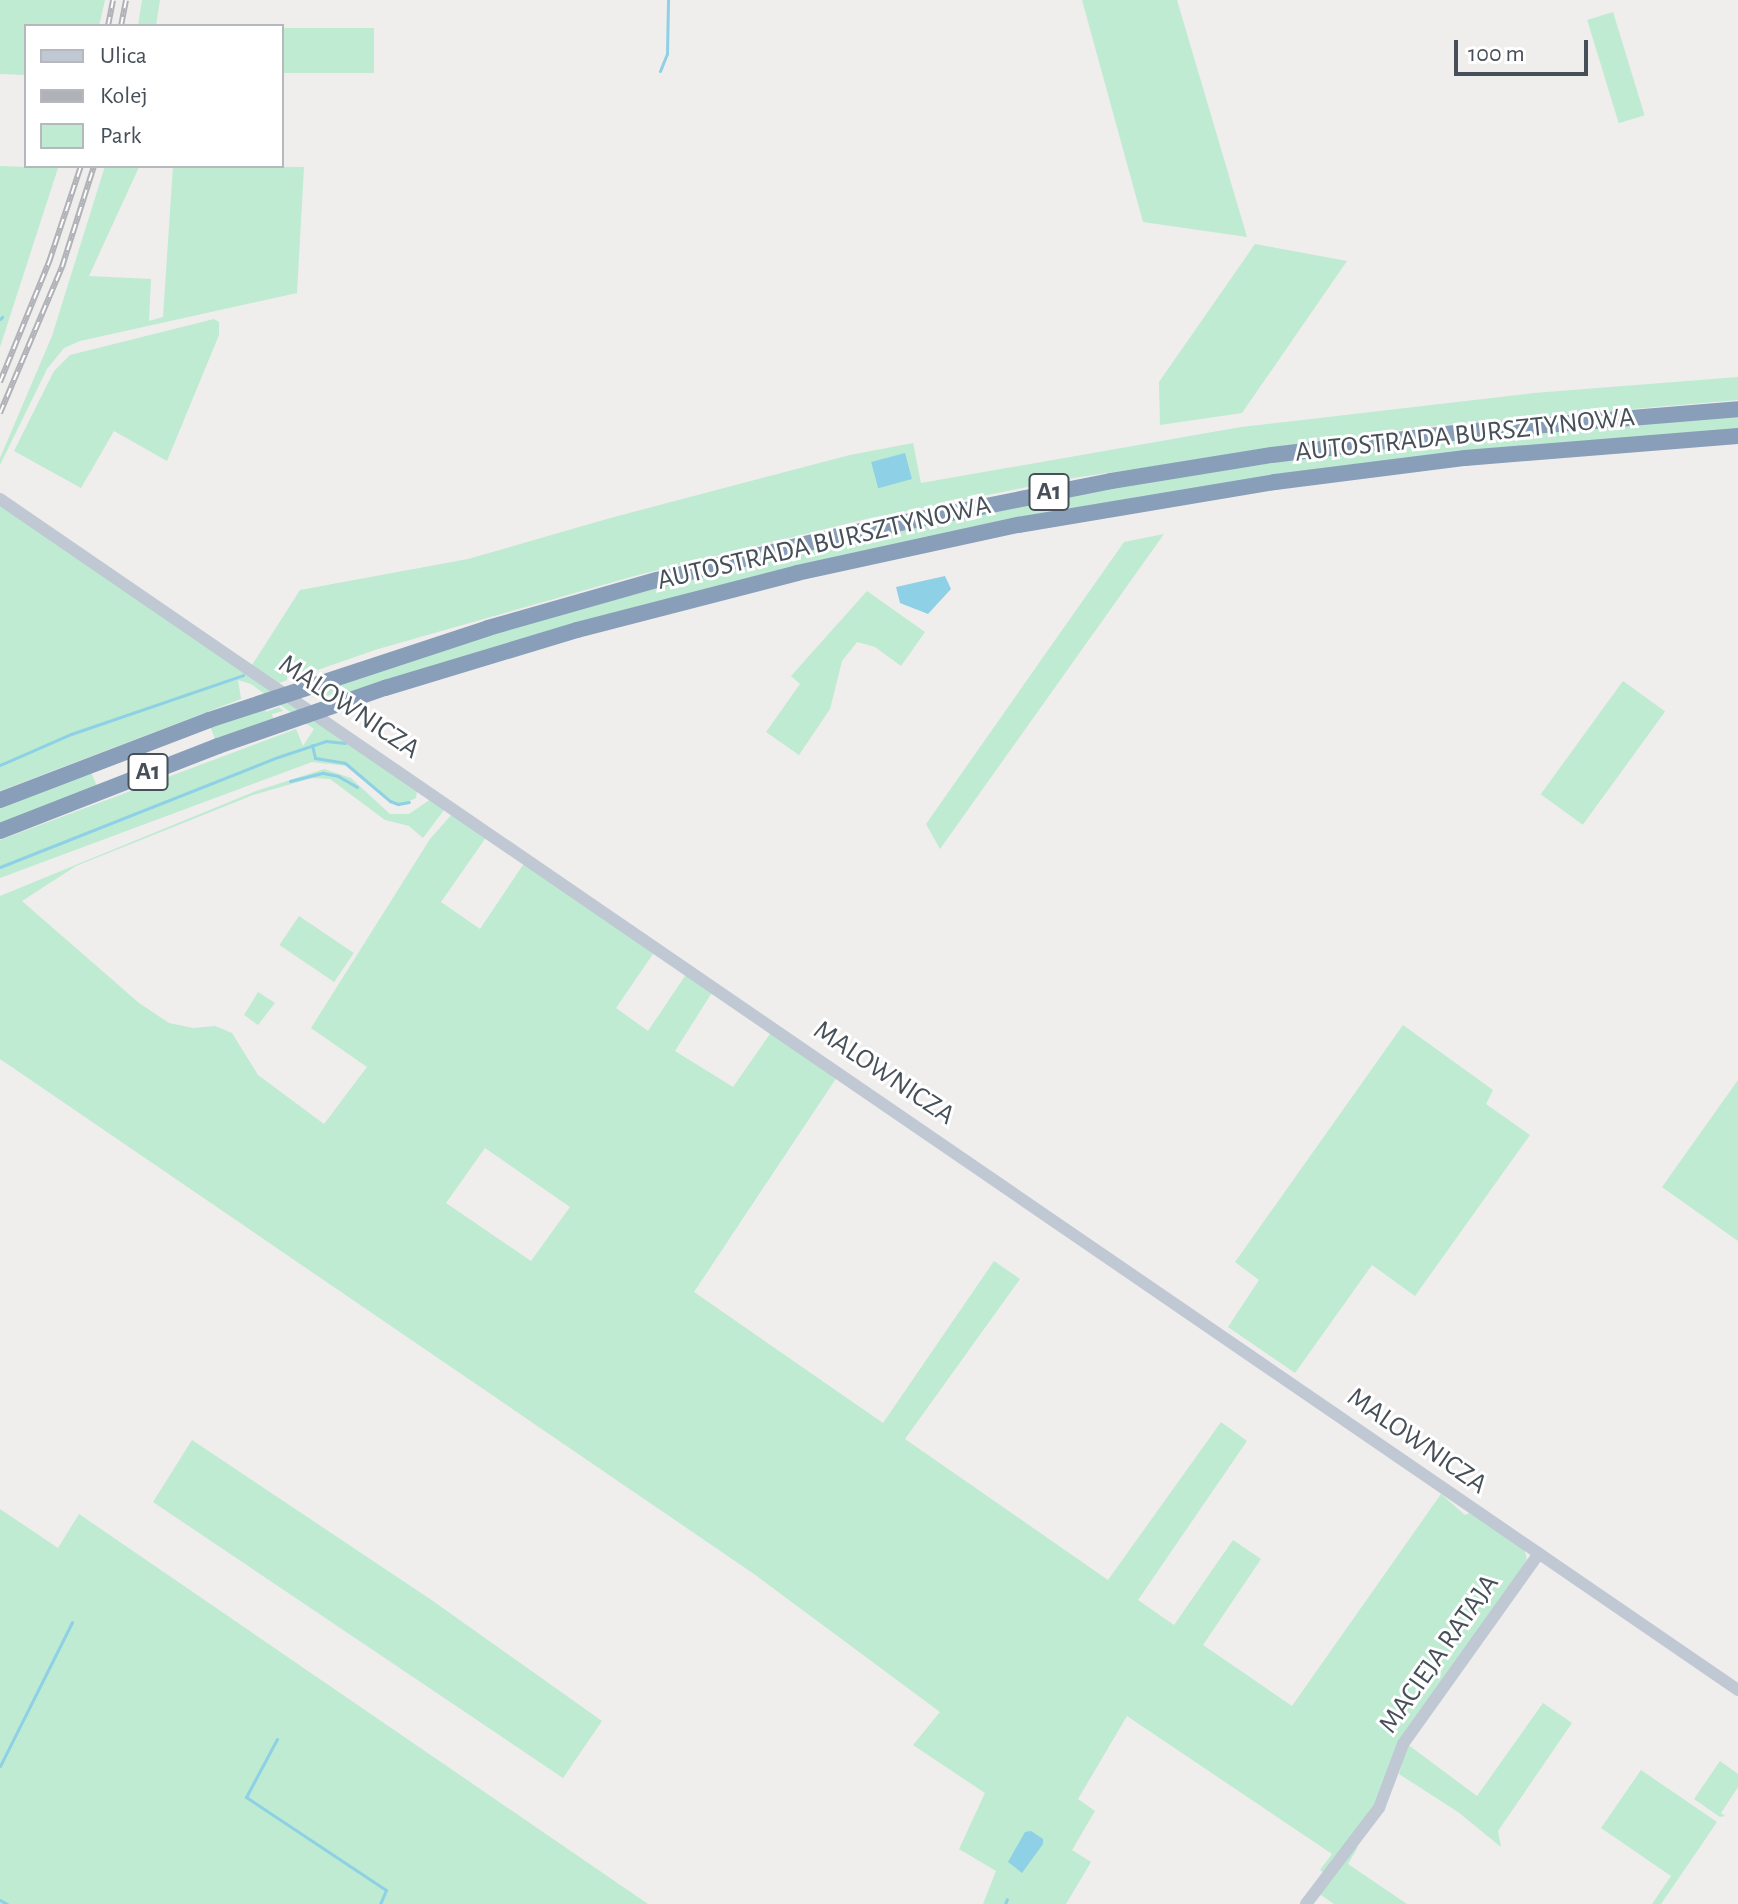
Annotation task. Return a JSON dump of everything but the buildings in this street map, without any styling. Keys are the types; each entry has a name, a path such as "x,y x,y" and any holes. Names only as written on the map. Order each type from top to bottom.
{"highway":[{"name":"AUTOSTRADA BURSZTYNOWA","path":"0,800 271,699 488,628 657,580 991,503 1166,471 1361,443 1576,421 1738,409"},
{"name":"AUTOSTRADA BURSZTYNOWA","path":"0,831 136,776 328,708 511,649 677,603 1018,525 1335,474 1543,450 1738,436"}],"street":[{"name":"MALOWNICZA","path":"0,499 1738,1690"},
{"name":"MACIEJA RATAJA","path":"1306,1904 1379,1808 1406,1740 1539,1553"}],"green space":[{"path":"0,0 105,0 99,24 24,24 24,75 0,74"},
{"path":"142,0 160,0 156,24 138,24"},
{"path":"1082,0 1177,0 1247,237 1143,222"},
{"path":"1613,12 1645,115 1619,123 1587,20"},
{"path":"284,28 374,28 374,73 284,73"},
{"path":"0,166 58,168 0,347"},
{"path":"304,167 297,293 80,341 64,348 47,369 0,465 0,458 52,336 104,168 139,168 89,276 151,279 149,321 163,317 173,168"},
{"path":"1255,244 1347,261 1242,413 1160,425 1159,382"},
{"path":"214,319 219,322 219,335 167,461 114,431 81,488 14,451 54,371 70,355"},
{"path":"1738,377 1738,400 1422,427 1073,478 866,519 638,575 378,649 303,675 298,662 288,669 287,680 279,683 252,665 300,590 468,559 850,455 913,443 921,483 1241,427 1534,393"},
{"path":"1738,415 1738,431 1064,511 335,699 333,694 317,699 312,696 329,691 327,685 537,620 799,551 1145,481 1413,443"},
{"path":"0,504 417,791 416,798 398,806 347,766 312,762 0,878 0,840 296,729 303,746 314,729 251,684 238,680 241,699 0,791"},
{"path":"1164,534 940,849 926,824 1124,542"},
{"path":"867,591 925,632 901,666 875,647 857,642 842,661 830,709 799,755 766,732 800,684 791,676"},
{"path":"1623,681 1665,712 1583,825 1541,794"},
{"path":"264,707 266,712 279,707 283,711 272,714 274,721 216,741 210,726"},
{"path":"324,769 351,778 390,814 409,814 431,799 444,810 423,838 409,826 385,820 330,779 312,778 253,795 76,866 22,901 139,1003 169,1023 193,1028 215,1026 232,1033 258,1075 324,1124 367,1067 311,1028 430,839 453,813 487,836 441,902 480,929 525,862 655,951 616,1008 648,1031 687,973 713,991 675,1051 733,1087 772,1031 837,1077 694,1292 883,1423 994,1261 1020,1279 905,1439 1108,1580 1221,1422 1247,1441 1138,1600 1174,1625 1233,1540 1261,1559 1203,1645 1292,1706 1441,1494 1465,1515 1469,1513 1524,1548 1527,1559 1519,1574 1410,1727 1381,1796 1325,1874 1320,1870 1332,1854 1127,1716 1078,1799 1095,1811 1072,1850 1091,1862 1066,1904 983,1904 996,1871 959,1849 985,1793 913,1745 940,1712 754,1574 0,1059 0,896 256,791","holes":["485,1148 570,1207 531,1261 446,1203"]},
{"path":"90,770 97,786 0,824 0,807"},
{"path":"299,916 354,953 334,982 279,945"},
{"path":"258,992 275,1003 258,1025 244,1015"},
{"path":"1403,1025 1493,1090 1486,1104 1530,1135 1415,1296 1372,1265 1295,1373 1228,1327 1259,1280 1235,1262"},
{"path":"1738,1080 1738,1241 1662,1187"},
{"path":"192,1440 430,1599 602,1721 563,1778 153,1502"},
{"path":"0,1509 58,1548 79,1514 648,1904 0,1904"},
{"path":"1543,1703 1572,1723 1498,1831 1501,1847 1458,1812 1399,1774 1407,1744 1477,1796"},
{"path":"1720,1761 1738,1774 1738,1787 1721,1813 1725,1816 1720,1817 1694,1799"},
{"path":"1641,1770 1717,1822 1661,1904 1652,1904 1671,1876 1601,1828"},
{"path":"1358,1847 1348,1864 1407,1904 1334,1904 1321,1895 1310,1904 1354,1848"}],"water":[{"path":"905,453 912,479 878,488 871,462"},
{"path":"945,576 951,589 928,614 900,603 896,587"},
{"path":"1031,1831 1043,1839 1043,1844 1022,1873 1008,1862 1025,1832"}],"waterway":[{"path":"660,71 667,54 668,0"},
{"path":"0,765 71,734 243,675"},
{"path":"0,867 278,757 326,741 345,743"},
{"path":"312,745 315,758 345,763 390,801 398,804 409,802"},
{"path":"290,781 323,773 338,776 357,787"},
{"path":"0,1766 72,1622"},
{"path":"277,1739 246,1797 386,1890 380,1904"},
{"path":"1005,1904 1007,1899"},
{"path":"0,1900 7,1904"}],"railway":[{"path":"108,24 113,0"},
{"path":"121,24 126,0"},
{"path":"0,382 49,262 80,168"},
{"path":"0,413 62,267 93,168"}]}
